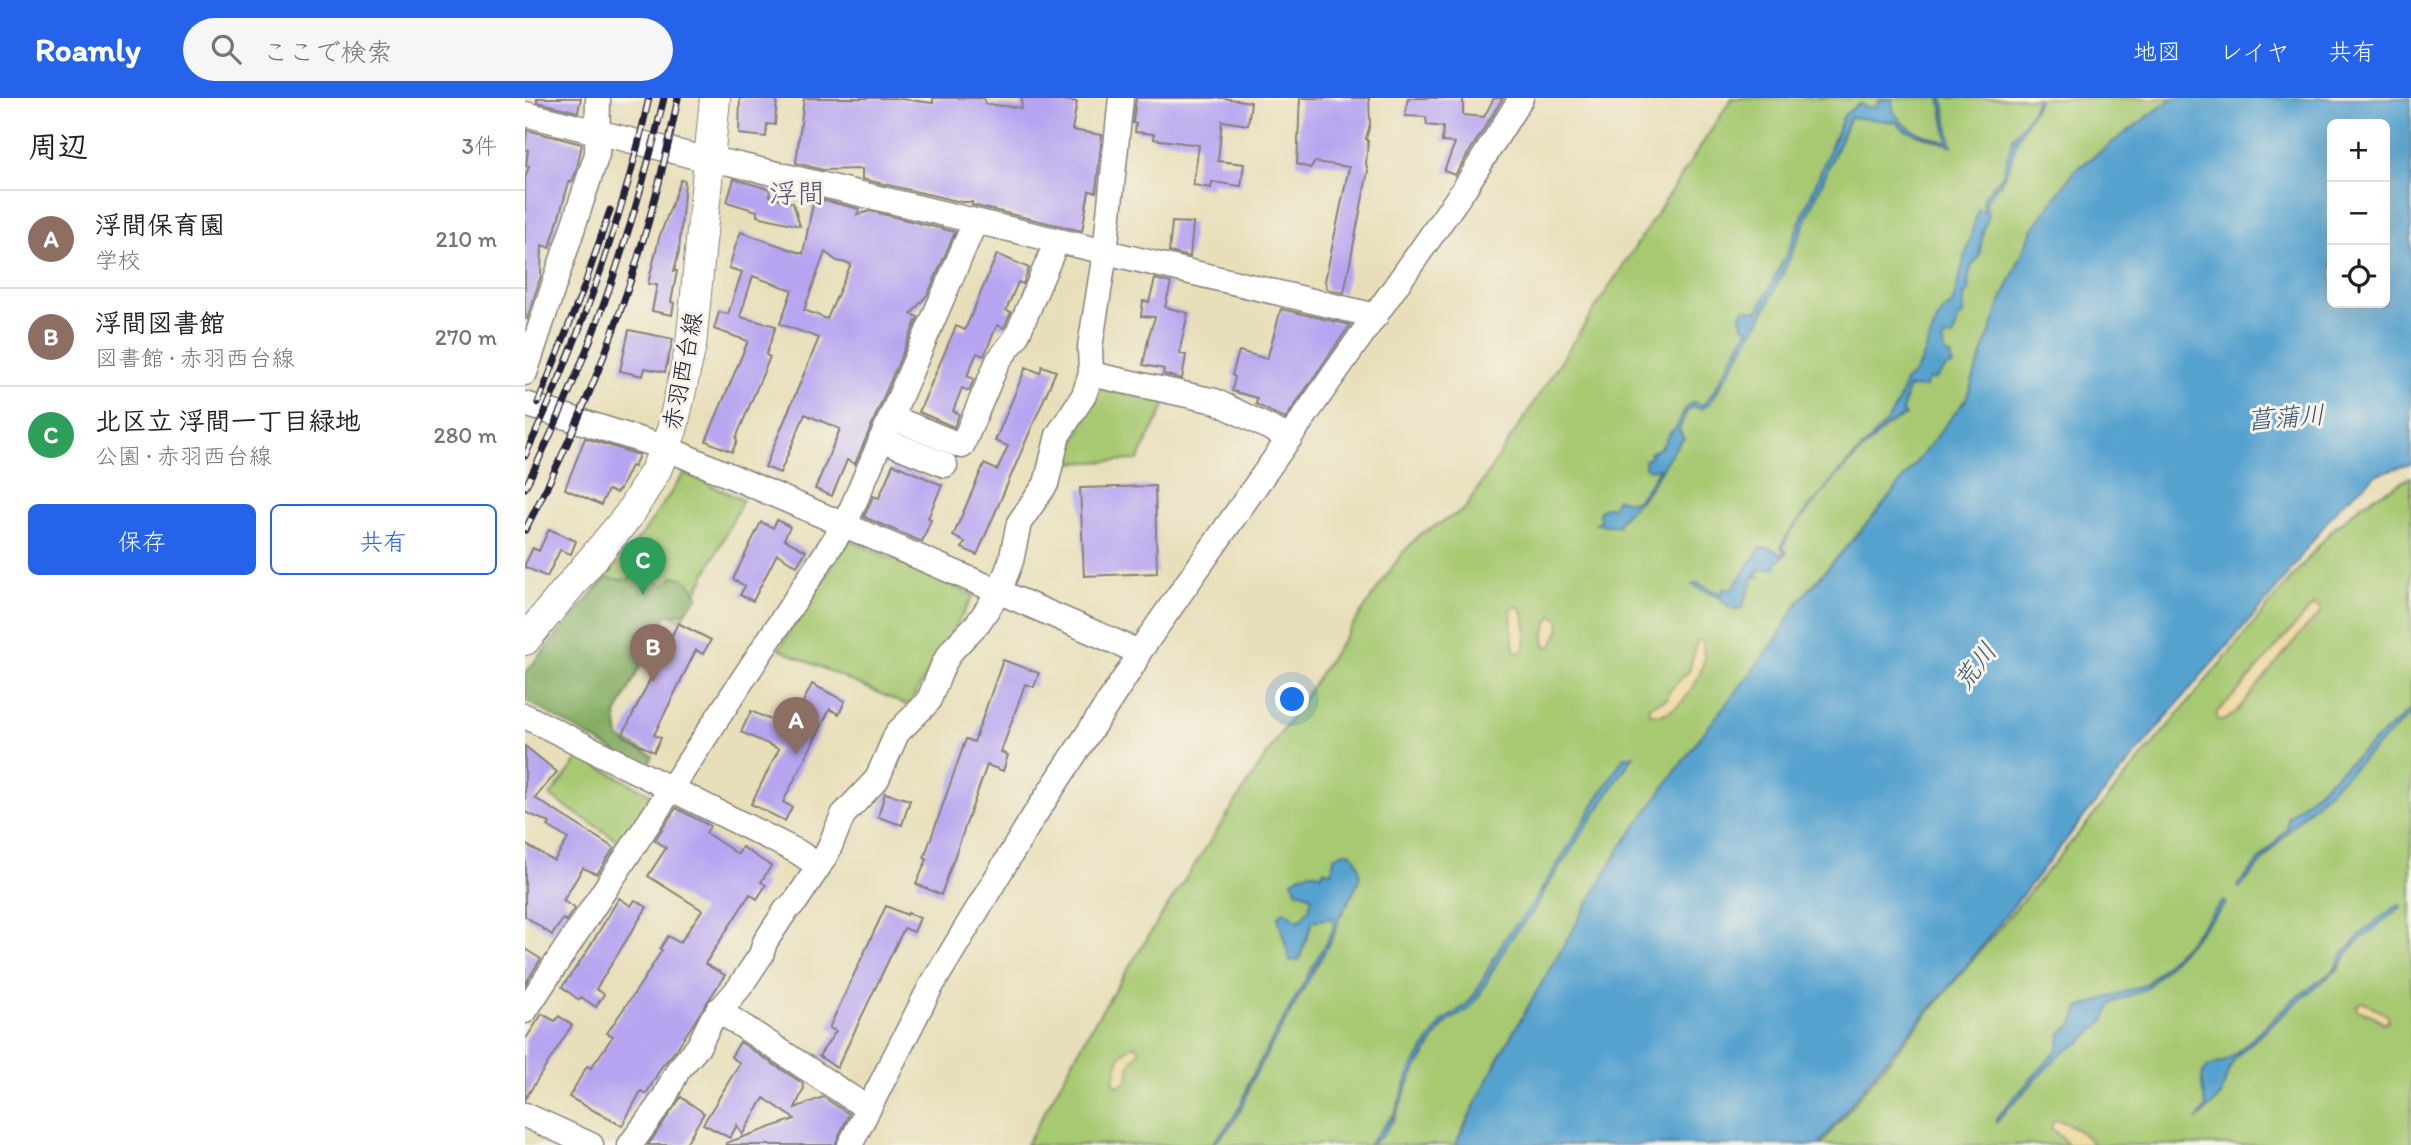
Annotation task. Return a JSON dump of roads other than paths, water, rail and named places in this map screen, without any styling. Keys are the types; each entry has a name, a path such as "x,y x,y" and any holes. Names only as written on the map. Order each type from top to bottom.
{"main road":[{"name":"赤羽西台線","path":"525,640 629,515 650,482 666,448 683,390 691,345 715,98"}],"street":[{"path":"525,373 533,320 597,154 598,98"},
{"path":"630,1145 663,1100 678,1070 698,1047 718,1010 739,988 761,956 765,942 827,853 843,815 877,779 897,733 928,702 944,663 960,640 978,624 999,592 1011,561 1019,523 1046,485 1058,435 1084,395 1091,374 1092,325 1105,253 1121,98"},
{"path":"850,1145 937,977 1032,819 1139,652 1464,189 1521,98"},
{"path":"525,114 709,160 1376,316"},
{"path":"525,1011 845,524 975,222"},
{"path":"886,428 963,446 998,360 1016,338 1057,241"},
{"path":"1091,374 1215,401 1290,438"},
{"path":"525,404 666,448 1139,652"},
{"path":"886,428 945,465"},
{"path":"525,716 798,852 819,866"},
{"path":"718,1010 867,1108"},
{"path":"525,1115 591,1145"}],"water":[{"path":"1892,98 1893,108 1903,123 1920,133 1948,142 1940,98 1943,98 1952,146 1905,130 1896,122 1850,117 1790,258 1761,318 1711,402 1702,409 1693,407 1686,413 1679,430 1684,438 1672,452 1649,490 1618,526 1596,524 1600,521 1599,512 1605,507 1612,507 1617,498 1636,501 1659,468 1650,470 1645,467 1645,460 1650,457 1650,453 1662,447 1692,402 1703,405 1712,394 1749,328 1743,326 1741,314 1745,309 1758,311 1788,251 1844,115 1860,103 1865,107 1876,107 1878,101"},
{"path":"2037,98 2040,98 2017,140 2001,183 1986,200 1988,218 1979,257 1971,267 1969,291 1964,296 1963,315 1959,318 1953,337 1946,337 1942,342 1946,353 1952,356 1952,367 1948,366 1934,380 1929,379 1924,388 1908,387 1902,412 1906,415 1888,425 1835,478 1790,532 1783,547 1787,553 1776,561 1777,568 1762,569 1756,574 1760,577 1753,576 1743,606 1738,610 1729,607 1719,597 1692,585 1697,583 1721,594 1724,588 1731,590 1761,548 1770,548 1782,555 1784,552 1781,547 1786,537 1793,527 1840,472 1889,418 1905,381 1920,365 1938,319 1944,310 1952,305 1978,209 1983,212 1984,196 2002,177 2013,137 2031,113"},
{"path":"2173,98 2411,98 2411,464 2377,474 2339,506 2271,596 2088,812 1819,1145 1455,1145 1500,1055 1621,847 1698,740 1774,643 1800,600 1882,506 1966,399 2002,299 2033,229 2074,171"},
{"path":"2411,709 2411,714 2294,824 2240,888 2237,886 2287,828 2288,817"},
{"path":"1634,755 1546,888 1534,911 1509,941 1478,998 1468,1010 1441,1029 1412,1076 1395,1117 1381,1137 1368,1145 1395,1113 1410,1072 1442,1022 1466,1005 1475,994 1504,939 1532,905 1623,758"},
{"path":"1344,852 1352,853 1359,869 1354,891 1340,915 1334,935 1250,1084 1241,1110 1225,1133 1211,1145 1238,1109 1248,1083 1334,928 1332,918 1313,921 1299,960 1290,961 1278,917 1284,911 1299,921 1309,909 1312,896 1297,891 1292,881 1306,873 1322,875 1323,870 1332,872 1334,857"},
{"path":"2223,901 2226,904 2147,988 2112,1003 2104,1021 2081,1042 2059,1055 1996,1122 1996,1118 2058,1049 2061,1033 2073,1024 2079,1008 2146,984 2188,942"},
{"path":"2399,904 2401,907 2354,945 2337,970 2237,1056 2229,1069 2221,1096 2197,1120 2206,1107 2202,1077 2207,1067 2233,1056 2293,1000 2334,970 2344,952 2365,930"}],"railway":[{"path":"525,456 545,413 597,280 626,190 649,98"},
{"path":"525,488 569,394 606,298 638,199 664,98"},
{"path":"525,530 575,426 617,319 652,209 678,98"},
{"path":"538,403 584,287 610,210"}],"place":[{"name":"北区立 浮間一丁目緑地","path":"643,595"},
{"name":"浮間図書館","path":"653,682"},
{"name":"浮間保育園","path":"796,755"}],"district":[{"name":"浮間","path":"797,193"}],"water label":[{"name":"菖蒲川","path":"2286,417"},
{"name":"荒川","path":"1975,666"}]}
